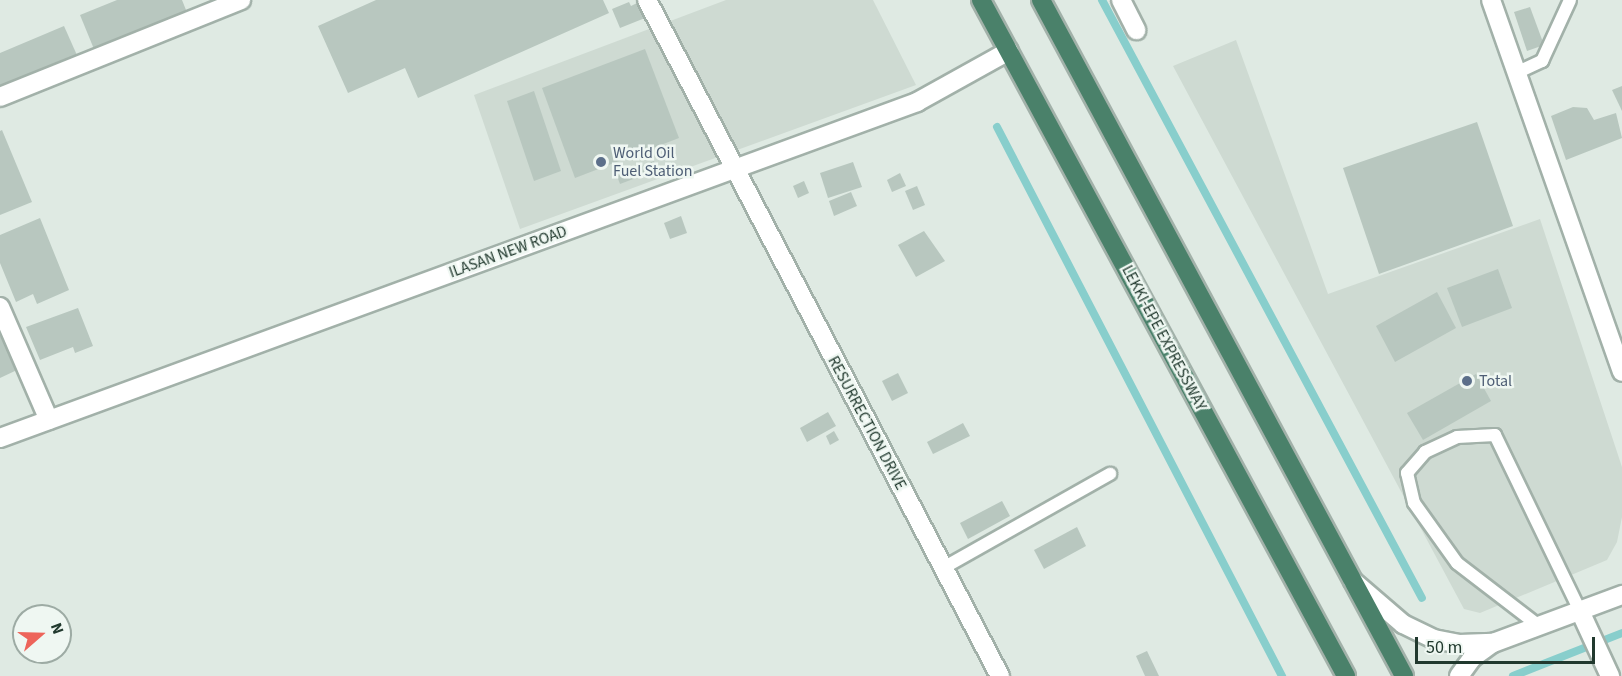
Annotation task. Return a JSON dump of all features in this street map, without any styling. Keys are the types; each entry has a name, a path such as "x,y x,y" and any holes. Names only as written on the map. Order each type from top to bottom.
{"highway":[{"name":"LEKKI-EPE EXPRESSWAY","path":"981,0 1346,676"},
{"path":"1041,0 1404,676"}],"street":[{"path":"0,97 241,0"},
{"name":"RESURRECTION DRIVE","path":"647,0 1000,676"},
{"path":"1121,0 1136,30"},
{"path":"1491,0 1622,372"},
{"name":"ILASAN NEW ROAD","path":"0,438 917,102 1009,51"},
{"path":"0,308 49,420"},
{"path":"1352,581 1403,624 1434,639 1459,644 1493,643"},
{"path":"1459,676 1472,658 1493,643 1622,595"},
{"path":"1580,611 1610,676"}],"lane":[{"path":"1516,73 1542,61 1570,0"},
{"path":"1539,626 1457,563 1414,503 1407,472 1425,453 1456,437 1495,435 1580,611"},
{"path":"943,568 1110,474"}],"shaded area":[{"name":"World Oil Fuel Station","path":"726,0 873,0 916,85 520,229 474,95"},
{"name":"Total","path":"1236,40 1328,294 1540,219 1622,467 1622,517 1617,542 1607,560 1480,613 1464,609 1173,66"}],"building":[{"path":"117,0 182,0 188,15 96,54 80,15"},
{"path":"376,0 603,0 609,13 418,98 405,68 348,93 318,26"},
{"path":"629,2 631,6 639,2 645,18 620,28 612,9"},
{"path":"1530,7 1544,45 1527,51 1514,12"},
{"path":"64,26 80,62 0,96 0,53"},
{"path":"645,49 679,138 575,178 542,88"},
{"path":"1622,86 1622,111 1612,90"},
{"path":"534,91 561,171 534,181 507,101"},
{"path":"1573,107 1587,108 1594,120 1616,113 1622,138 1566,160 1551,116"},
{"path":"1477,122 1513,226 1379,274 1343,168"},
{"path":"2,130 32,202 0,215 0,131"},
{"path":"654,161 657,170 620,184 617,176"},
{"path":"853,162 862,187 828,198 820,173"},
{"path":"900,173 906,186 892,192 887,180"},
{"path":"804,181 809,193 798,198 793,186"},
{"path":"917,186 925,205 913,210 905,191"},
{"path":"851,192 857,206 834,216 829,201"},
{"path":"681,216 687,233 670,239 664,223"},
{"path":"40,218 69,290 37,304 33,294 16,302 0,263 0,235"},
{"path":"924,231 945,261 916,277 898,245"},
{"path":"1498,269 1512,308 1462,327 1447,288"},
{"path":"1437,292 1456,328 1395,362 1376,326"},
{"path":"78,308 93,346 75,353 73,347 40,360 26,327"},
{"path":"2,336 17,370 0,378 0,337"},
{"path":"898,373 908,393 892,401 882,381"},
{"path":"1476,374 1491,401 1423,440 1407,413"},
{"path":"828,412 836,426 807,442 800,428"},
{"path":"963,423 970,436 933,454 927,442"},
{"path":"834,431 839,440 830,445 826,436"},
{"path":"1002,501 1010,516 968,539 960,523"},
{"path":"1077,527 1086,546 1044,569 1034,550"},
{"path":"1147,651 1159,676 1145,676 1136,656"}],"waterway":[{"path":"1102,0 1422,598"},
{"path":"997,127 1282,676"},
{"path":"1513,676 1622,633"}],"place":[{"name":"World Oil Fuel Station","path":"601,162"},
{"name":"Total","path":"1467,381"}]}
